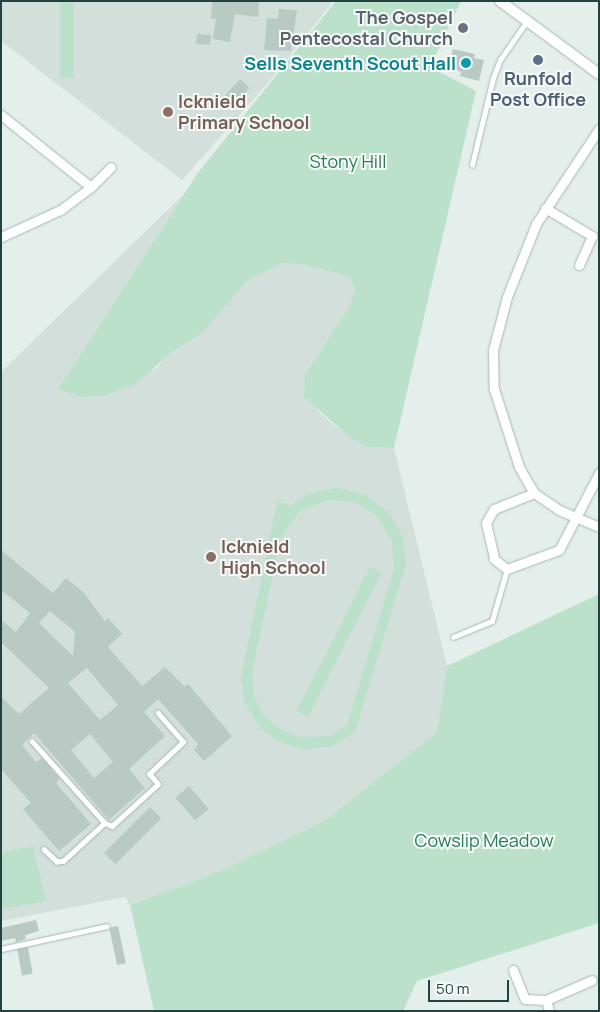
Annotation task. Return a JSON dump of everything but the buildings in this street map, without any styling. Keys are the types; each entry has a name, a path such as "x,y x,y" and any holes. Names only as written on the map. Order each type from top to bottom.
{"street":[{"path":"500,1 599,74"},
{"path":"1,115 91,187"},
{"path":"599,129 545,208 507,297 493,350 494,389 519,467 534,493 559,510 599,527"},
{"path":"1,237 60,210 91,187 111,167"},
{"path":"545,208 592,236 579,266"},
{"path":"534,493 494,509 486,522 494,559 507,569 559,550 599,472"},
{"path":"513,970 525,999 546,1000 592,980"},
{"path":"546,1000 549,1011"}],"lane":[{"path":"472,165 493,78 500,60 527,21"},
{"path":"453,637 492,621 507,569"},
{"path":"32,742 104,823 112,826 158,784 149,774 184,742 158,713"},
{"path":"44,850 57,862 64,861 104,823"},
{"path":"1,949 107,926"}],"shaded area":[{"name":"Icknield Primary School","path":"1,1 329,1 332,3 267,84 182,180 1,41"},
{"name":"Icknield High School","path":"183,195 58,389 156,369 165,358 183,347 247,281 266,269 282,263 305,265 350,277 355,290 348,308 305,375 318,411 335,426 369,447 394,448 447,666 437,732 327,819 223,870 130,905 125,897 1,921 1,372"}],"green space":[{"path":"60,1 74,1 74,78 60,78"},
{"name":"Stony Hill","path":"336,1 461,1 430,67 476,91 394,448 369,447 352,439 304,397 305,375 348,308 355,290 350,277 305,265 282,263 247,281 202,333 165,358 136,384 106,395 82,397 58,389 197,174"},
{"path":"336,488 366,495 389,513 402,535 406,564 355,732 333,746 305,750 279,742 260,728 245,703 241,678 277,502 288,504 287,508 308,494","holes":["329,500 355,502 377,516 392,541 394,569 347,725 330,736 298,737 278,728 264,715 254,695 252,672 281,537 299,512"]},
{"path":"370,567 382,573 308,717 296,711"},
{"name":"Cowslip Meadow","path":"599,594 599,923 417,981 403,1011 154,1011 130,905 223,870 327,819 437,732 447,666"},
{"path":"33,846 46,901 1,909 1,852"}],"place":[{"name":"The Gospel Pentecostal Church","path":"463,28"},
{"name":"Runfold Post Office","path":"538,60"},
{"name":"Sells Seventh Scout Hall","path":"466,63"},
{"name":"Icknield Primary School","path":"168,112"},
{"name":"Icknield High School","path":"211,557"}]}
